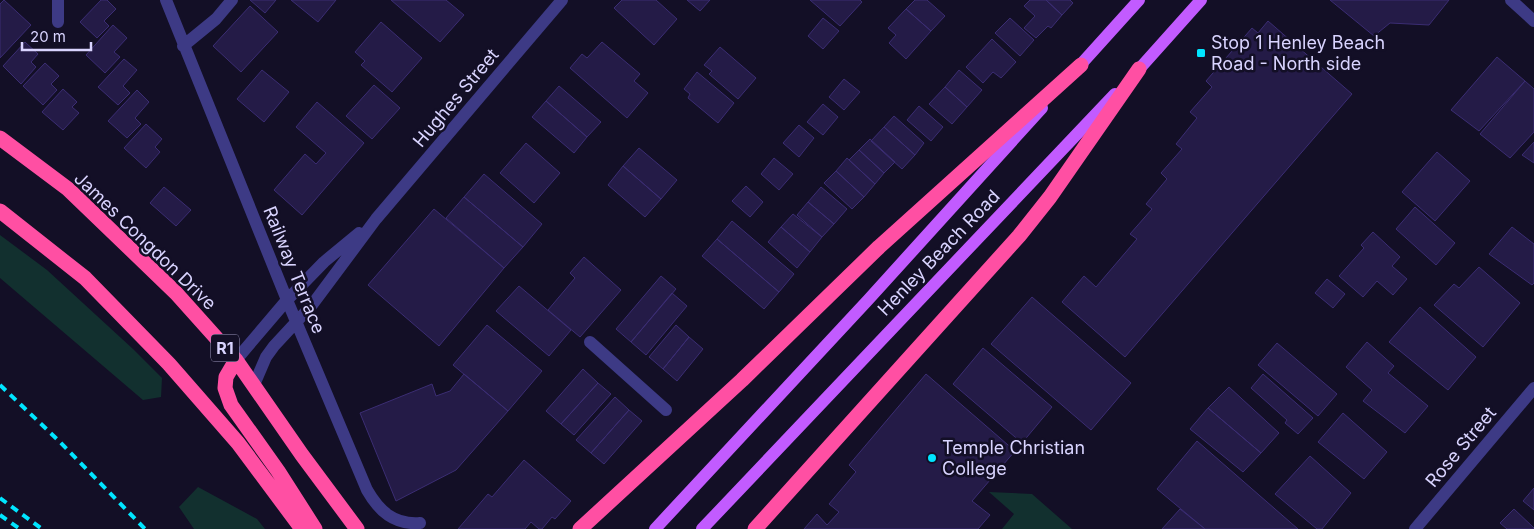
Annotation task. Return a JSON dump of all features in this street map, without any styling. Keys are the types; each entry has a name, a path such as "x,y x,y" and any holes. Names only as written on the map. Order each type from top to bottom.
{"highway":[{"path":"580,529 742,380 879,247 1081,65"},
{"path":"755,529 1019,236 1050,197 1139,69"},
{"name":"James Congdon Drive","path":"0,138 68,189 176,293 236,360 302,456 357,529"},
{"path":"0,211 85,278 169,364 238,443 302,529"},
{"path":"236,360 226,377 225,388 231,405 315,529"}],"main road":[{"name":"Henley Beach Road","path":"655,529 868,300 1139,0"},
{"name":"Henley Beach Road","path":"702,529 1139,69 1201,0"}],"street":[{"path":"58,0 58,22"},
{"name":"Railway Terrace","path":"166,0 287,300 372,498 379,508 394,519 404,523 420,523"},
{"path":"184,46 216,19 232,0"},
{"name":"Hughes Street","path":"254,385 266,357 321,293 376,219 562,0"},
{"path":"1511,0 1534,21"},
{"name":"Hughes Street","path":"236,360 287,300 324,262 376,219"},
{"path":"590,342 666,410"},
{"name":"Rose Street","path":"1415,529 1534,388"}],"green space":[{"path":"0,235 47,270 162,378 161,397 143,400 0,278"},
{"path":"198,487 257,519 265,529 194,529 179,507"},
{"path":"989,492 1032,494 1072,529 1002,529 1014,514"}],"building":[{"path":"4,0 31,25 0,58 0,4"},
{"path":"101,0 107,0 116,9 104,21 109,26 97,38 80,22"},
{"path":"250,0 276,0 265,13"},
{"path":"291,0 336,0 318,22"},
{"path":"391,0 446,0 464,15 440,42"},
{"path":"622,0 656,0 677,19 654,45 614,8"},
{"path":"687,0 710,0 700,11"},
{"path":"810,0 860,0 862,2 840,26"},
{"path":"915,0 927,0 945,16 931,31 906,9"},
{"path":"1030,0 1046,0 1062,15 1051,28 1048,26 1036,38 1024,28 1035,16 1024,6"},
{"path":"1046,0 1070,0 1073,3 1062,15"},
{"path":"1330,0 1449,0 1429,25 1390,23 1374,36"},
{"path":"250,6 278,32 241,72 213,46"},
{"path":"906,9 931,31 906,59 889,43 896,35 888,28"},
{"path":"823,18 839,31 823,49 808,36"},
{"path":"1010,18 1034,40 1020,56 995,33"},
{"path":"1268,21 1352,94 1125,357 1062,302 1084,276 1096,287 1137,239 1130,234 1152,209 1146,204 1167,179 1161,173 1182,149 1176,144 1197,118 1190,112 1212,87 1206,81 1252,28 1258,33"},
{"path":"381,22 422,58 392,92 361,65 365,61 355,52"},
{"path":"113,25 127,38 114,52 120,57 105,73 86,55"},
{"path":"992,39 1016,62 1001,78 993,72 983,83 966,67"},
{"path":"25,42 38,54 31,62 36,67 21,84 3,66"},
{"path":"602,42 640,74 634,81 648,93 627,118 570,68 582,54 587,58"},
{"path":"720,47 756,78 738,99 709,74 712,71 704,65"},
{"path":"1497,57 1525,81 1479,131 1451,110"},
{"path":"124,59 137,70 123,86 130,93 118,105 98,87"},
{"path":"45,63 59,76 51,84 57,90 43,105 23,86"},
{"path":"262,70 289,92 264,122 237,99"},
{"path":"959,70 982,90 967,107 945,87"},
{"path":"697,72 734,103 718,123 688,98 690,94 684,89"},
{"path":"844,79 860,92 844,110 829,97"},
{"path":"1525,81 1534,89 1534,132 1510,158 1480,134"},
{"path":"374,85 400,108 372,139 346,116"},
{"path":"559,86 601,122 587,137 546,101"},
{"path":"945,87 967,107 952,124 929,104"},
{"path":"63,89 77,102 72,107 79,113 63,130 42,112"},
{"path":"137,90 149,102 135,118 141,124 127,138 108,121"},
{"path":"546,101 587,137 574,153 532,117"},
{"path":"317,102 364,143 302,215 274,190 305,154 316,164 326,153 296,127"},
{"path":"823,104 838,117 823,135 807,122"},
{"path":"919,106 943,127 931,141 907,120"},
{"path":"894,116 924,143 915,155 884,127"},
{"path":"146,124 162,139 155,147 160,152 146,168 124,148"},
{"path":"799,125 814,138 799,157 783,143"},
{"path":"884,127 915,155 902,169 871,141"},
{"path":"870,139 895,162 884,173 859,150"},
{"path":"1534,142 1534,163 1522,155"},
{"path":"526,143 560,173 534,203 500,173"},
{"path":"639,148 677,180 661,199 623,166"},
{"path":"859,150 884,173 875,184 849,160"},
{"path":"1437,152 1470,181 1435,221 1402,192"},
{"path":"774,158 793,174 779,190 761,174"},
{"path":"847,158 875,184 864,197 836,171"},
{"path":"623,166 661,199 645,217 608,185"},
{"path":"836,171 864,197 852,209 824,183"},
{"path":"484,174 542,224 523,247 464,197"},
{"path":"746,186 763,202 750,217 732,201"},
{"path":"164,187 191,210 176,226 150,203"},
{"path":"821,187 847,209 834,224 808,202"},
{"path":"464,197 523,247 504,268 446,218"},
{"path":"808,202 834,224 822,237 797,215"},
{"path":"1415,207 1455,243 1436,265 1396,229"},
{"path":"434,209 504,268 439,346 368,285"},
{"path":"793,214 822,237 810,252 781,227"},
{"path":"732,221 794,274 779,292 717,239"},
{"path":"781,227 810,252 797,268 768,242"},
{"path":"1512,227 1534,244 1534,283 1532,285 1489,254"},
{"path":"1373,232 1400,257 1392,266 1407,279 1393,295 1377,281 1363,297 1339,276 1364,248 1361,245"},
{"path":"717,239 779,292 764,309 702,256"},
{"path":"584,257 621,290 580,337 548,310 575,278 570,273"},
{"path":"1479,267 1520,303 1483,347 1434,305 1454,284 1459,288"},
{"path":"661,276 676,289 631,342 616,329"},
{"path":"1327,279 1345,294 1333,308 1315,293"},
{"path":"519,286 571,330 549,356 496,311"},
{"path":"672,293 687,306 646,355 631,342"},
{"path":"1032,297 1131,383 1091,430 991,344"},
{"path":"1420,307 1476,357 1448,390 1389,342"},
{"path":"487,325 542,371 508,411 453,365"},
{"path":"676,325 689,337 663,369 649,357"},
{"path":"689,337 703,349 677,381 663,369"},
{"path":"1367,342 1394,366 1388,373 1428,406 1405,433 1363,401 1372,390 1346,367"},
{"path":"1277,343 1337,394 1318,416 1258,365"},
{"path":"983,348 1052,407 1022,443 953,384"},
{"path":"583,369 598,383 561,424 546,411"},
{"path":"464,374 508,411 456,470 396,501 360,413 432,384 436,396 450,391"},
{"name":"Temple Christian College","path":"926,374 1015,451 972,501 990,515 978,529 804,529 817,514 827,525 839,512 829,504 856,472 849,465"},
{"path":"1263,374 1313,418 1298,434 1285,423 1287,420 1251,388"},
{"path":"598,383 611,394 574,435 561,424"},
{"path":"1229,387 1279,433 1261,453 1208,408"},
{"path":"615,397 629,410 591,453 576,440"},
{"path":"1208,408 1261,453 1243,472 1190,429"},
{"path":"629,410 642,421 604,464 591,453"},
{"path":"1343,413 1387,452 1364,479 1318,442"},
{"path":"1197,441 1298,529 1205,529 1157,489"},
{"path":"1310,456 1351,493 1322,529 1317,529 1275,494"},
{"path":"524,460 571,501 555,519 552,517 542,529 539,529 531,522 525,529 458,529 488,494 492,497"},
{"path":"1534,488 1534,510 1523,501"},
{"path":"1180,509 1205,529 1162,529"},
{"path":"1514,509 1534,529 1507,529 1500,523"}],"railway":[{"path":"0,385 59,441 145,529"},
{"path":"0,498 42,529"},
{"path":"0,515 20,529"}],"place":[{"name":"Stop 1 Henley Beach Road - North side","path":"1201,53"},
{"name":"Temple Christian College","path":"932,458"}]}
